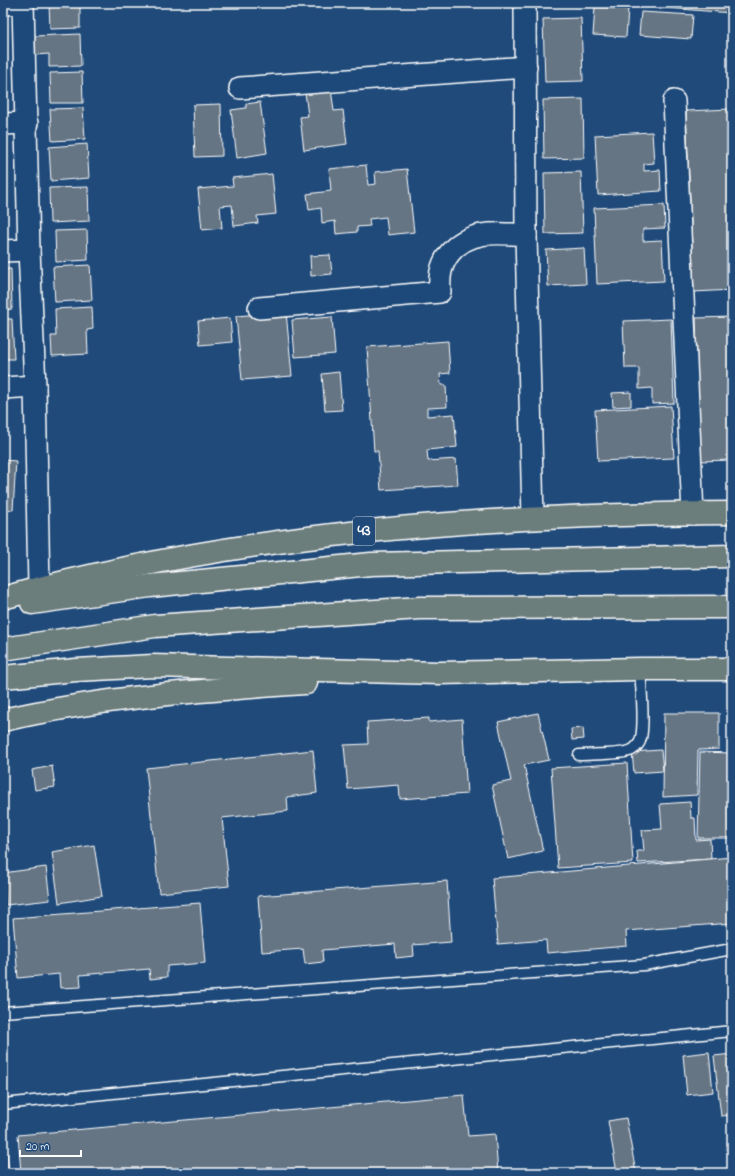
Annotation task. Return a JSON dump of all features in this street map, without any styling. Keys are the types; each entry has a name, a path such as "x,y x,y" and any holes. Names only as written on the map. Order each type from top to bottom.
{"highway":[{"name":"43","path":"3,598 120,569 279,542 399,527 533,518 732,513"},
{"name":"43","path":"3,607 150,586 371,564 732,556"},
{"path":"3,648 155,626 420,608 732,607"},
{"path":"3,677 76,670 153,666 439,673 640,669 732,669"},
{"path":"3,720 77,705 174,692 439,673"}],"street":[{"path":"3,4 23,3 40,588"},
{"path":"525,3 526,235 533,518"},
{"path":"240,88 526,67"},
{"path":"674,101 694,514"},
{"path":"3,124 27,123"},
{"path":"259,308 440,292 439,275 443,264 450,253 463,241 471,237 488,234 526,235"},
{"path":"3,251 29,250"},
{"path":"3,388 35,386"}],"lane":[{"path":"579,755 620,752 631,750 638,745 641,739 642,727 640,669"},
{"path":"3,1012 644,965 732,948"},
{"path":"3,1104 732,1031"}],"building":[{"path":"49,3 80,3 80,28 50,29"},
{"path":"602,3 732,3 732,13"},
{"path":"595,7 628,9 626,37 593,35"},
{"path":"641,12 693,15 691,39 639,35"},
{"path":"581,18 583,81 545,82 543,19"},
{"path":"80,34 81,66 49,67 49,54 35,55 35,36"},
{"path":"82,72 83,103 51,103 50,73"},
{"path":"331,89 334,111 343,110 347,144 304,150 300,117 308,116 305,92"},
{"path":"583,99 584,158 544,159 543,100"},
{"path":"260,102 267,153 237,158 231,110 246,108 246,104"},
{"path":"221,104 222,156 195,157 193,105"},
{"path":"83,108 85,139 52,141 50,109"},
{"path":"731,109 732,290 694,292 686,111"},
{"path":"652,132 654,163 644,164 644,171 660,170 661,191 598,195 595,135"},
{"path":"87,144 89,178 51,181 49,147"},
{"path":"366,165 368,185 376,184 375,172 407,169 414,232 388,235 386,217 369,219 370,226 357,227 357,232 336,234 335,221 322,223 321,208 309,210 307,194 331,191 329,169"},
{"path":"581,172 583,233 545,234 544,173"},
{"path":"272,174 276,214 257,216 258,223 234,226 232,205 220,206 222,228 202,230 198,189 233,186 232,178"},
{"path":"88,187 89,221 50,223 49,188"},
{"path":"664,205 665,228 643,229 643,241 662,240 664,281 597,284 594,208"},
{"path":"87,230 88,260 56,262 55,231"},
{"path":"584,248 586,284 548,286 546,250"},
{"path":"330,255 332,274 311,276 310,256"},
{"path":"90,265 92,300 55,302 53,267"},
{"path":"3,269 11,269 12,309 3,310"},
{"path":"92,307 93,329 87,330 88,354 52,356 51,336 56,336 55,309"},
{"path":"286,312 292,376 242,380 236,316"},
{"path":"332,317 335,354 295,357 292,320"},
{"path":"732,317 732,460 699,461 696,318"},
{"path":"230,318 232,342 200,345 198,321"},
{"path":"3,319 12,319 14,359 3,359"},
{"path":"671,319 674,403 652,404 652,388 639,389 639,368 625,368 623,321"},
{"path":"448,341 450,373 440,374 441,385 446,385 447,407 427,408 427,416 454,414 457,447 427,450 428,461 456,459 458,485 381,490 378,451 374,451 367,347"},
{"path":"339,372 342,410 325,411 322,374"},
{"path":"631,392 631,406 613,407 612,393"},
{"path":"671,406 674,458 598,461 595,410"},
{"path":"3,460 16,461 13,510 3,509"},
{"path":"538,713 549,760 524,765 543,851 508,859 492,785 511,781 498,722"},
{"path":"664,713 719,713 719,749 698,750 697,795 663,797"},
{"path":"429,718 429,722 462,719 467,794 400,799 399,785 348,789 344,745 368,744 367,722"},
{"path":"583,728 584,739 572,740 571,729"},
{"path":"313,750 317,793 287,797 288,811 222,818 229,886 159,893 146,768"},
{"path":"661,750 663,771 634,773 632,752"},
{"path":"700,752 732,753 732,838 698,838"},
{"path":"627,763 633,863 558,868 551,768"},
{"path":"52,766 55,787 35,790 32,770"},
{"path":"690,802 691,818 695,818 696,840 710,839 711,859 638,863 637,851 644,851 642,830 662,829 660,804"},
{"path":"3,817 10,852 3,853"},
{"path":"94,845 102,896 59,903 52,852"},
{"path":"732,857 732,923 626,931 627,946 547,953 546,940 498,944 492,878"},
{"path":"46,867 50,900 6,905 3,873"},
{"path":"447,881 451,942 413,945 414,956 396,958 395,944 322,950 323,962 305,964 303,949 262,952 258,896"},
{"path":"200,903 205,963 167,966 167,977 150,979 149,969 80,975 81,987 60,988 59,974 18,978 13,918"},
{"path":"709,1052 713,1092 687,1095 683,1055"},
{"path":"732,1054 732,1115 721,1116 714,1056"},
{"path":"464,1095 468,1136 495,1134 498,1173 21,1173 18,1135"},
{"path":"626,1118 636,1173 617,1173 608,1121"},
{"path":"4,1122 9,1173 3,1173"}]}
